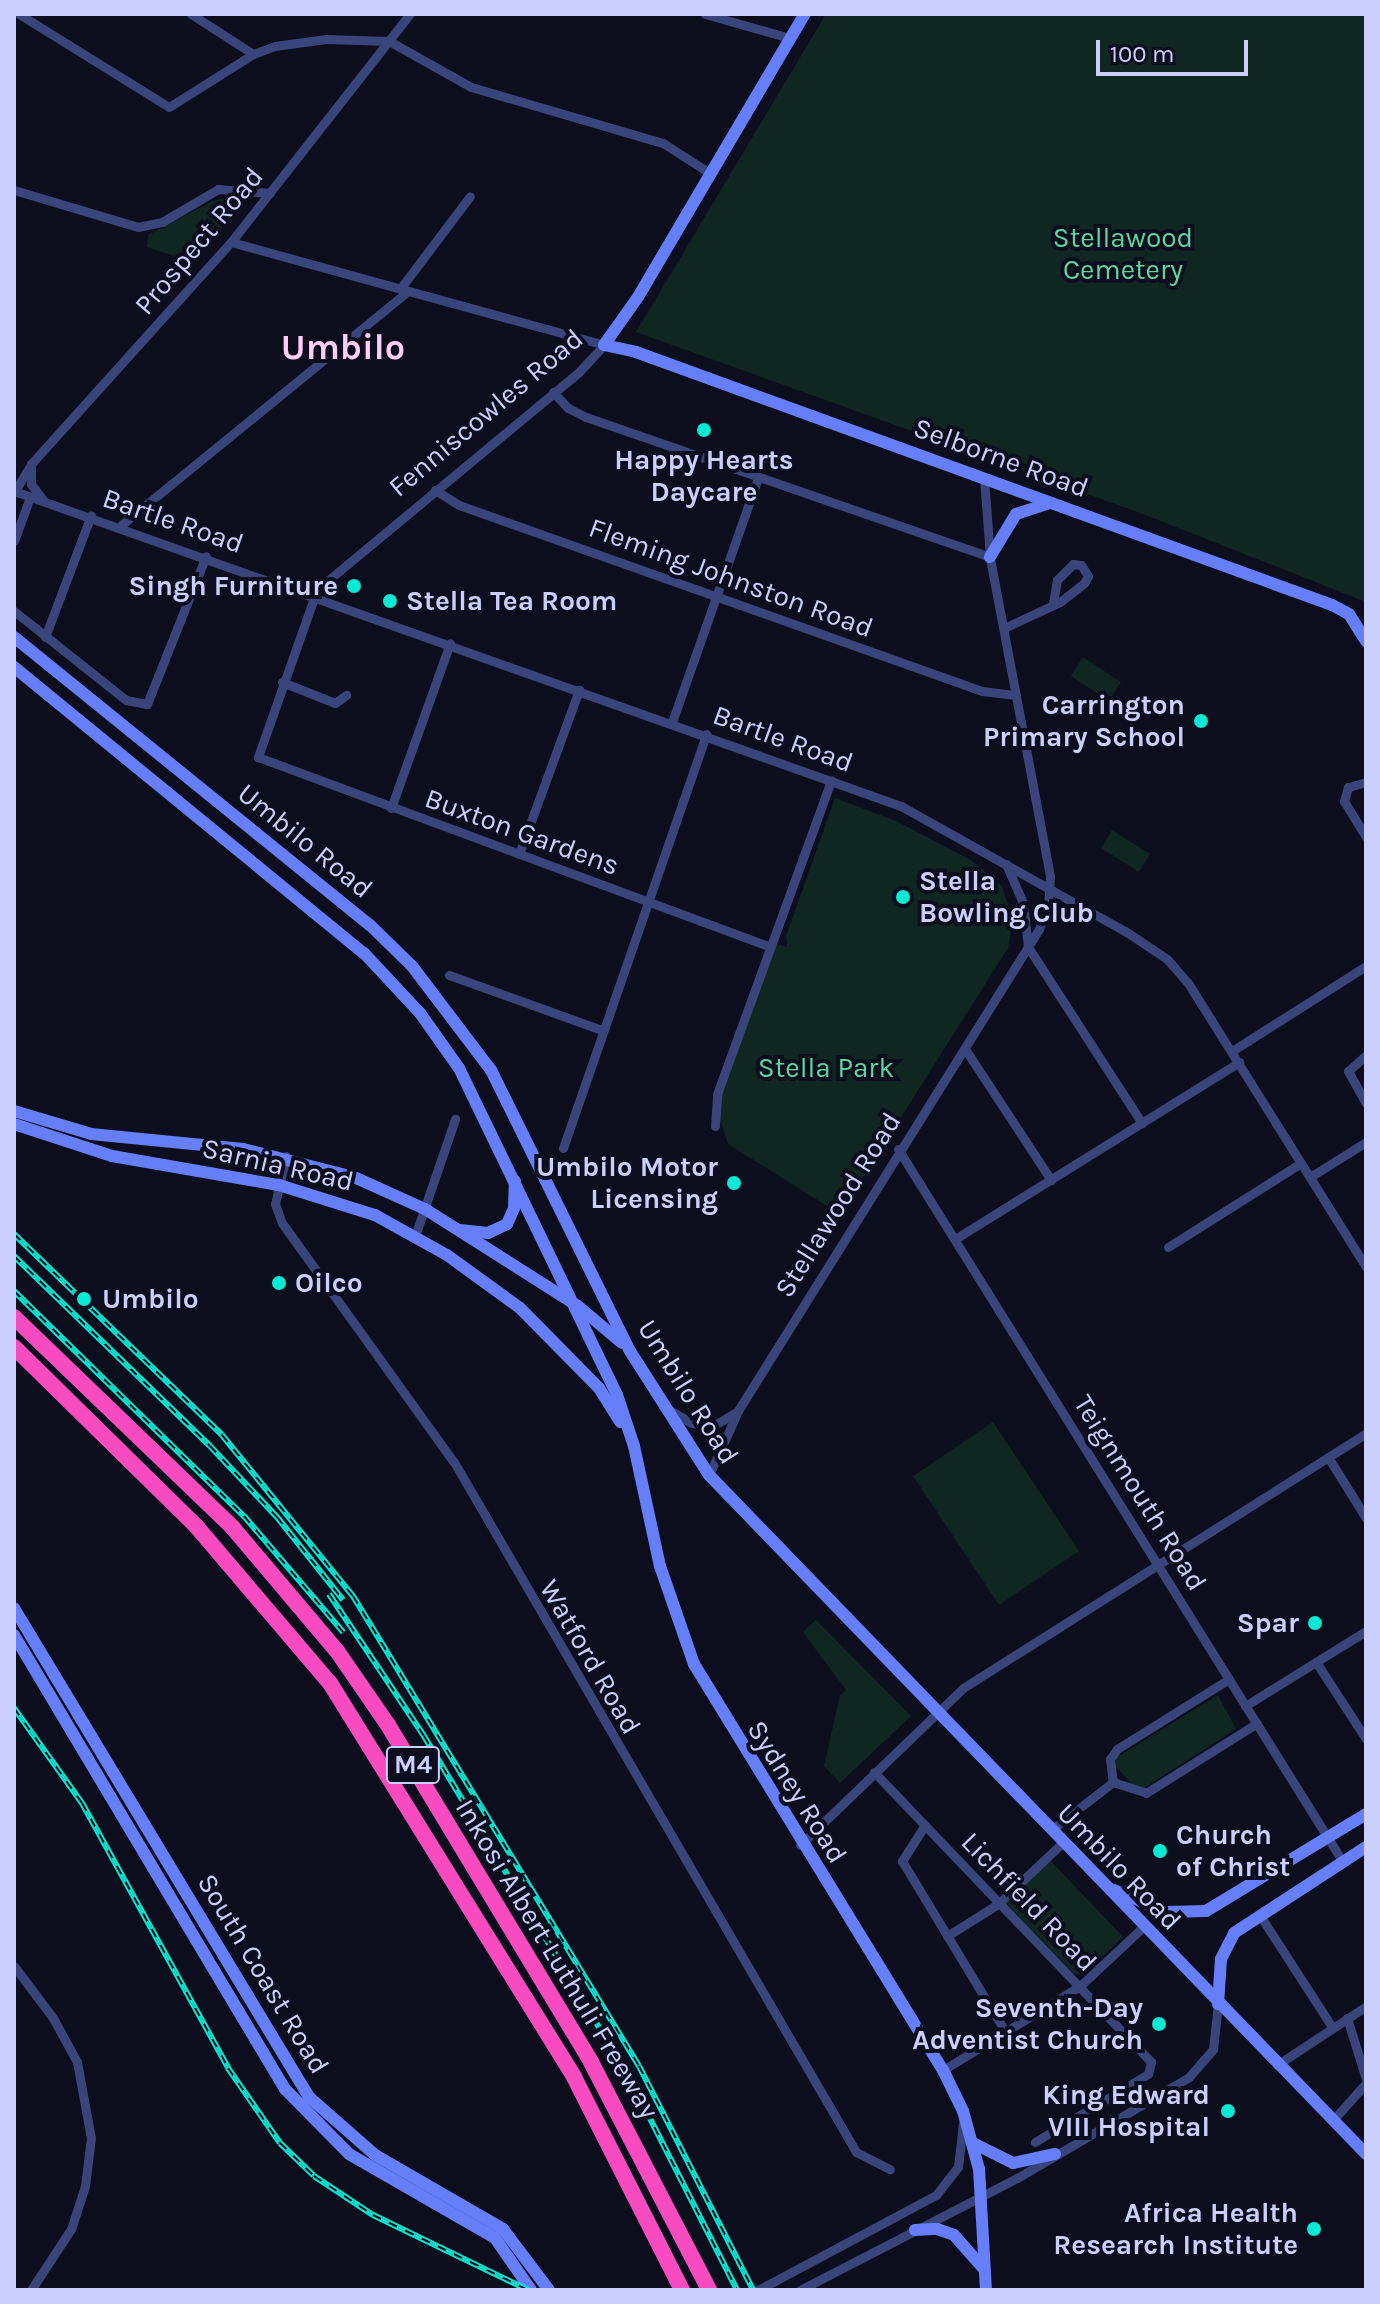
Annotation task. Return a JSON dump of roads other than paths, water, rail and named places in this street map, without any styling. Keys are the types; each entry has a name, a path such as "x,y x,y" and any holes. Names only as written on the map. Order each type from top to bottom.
{"highway":[{"name":"Inkosi Albert Luthuli Freeway","path":"14,1317 233,1528 337,1651 396,1739 591,2062 709,2290"},
{"name":"Inkosi Albert Luthuli Freeway","path":"14,1347 197,1527 330,1683 574,2077 682,2290"}],"main road":[{"name":"Fenniscowles Road","path":"604,345 638,297 708,172 805,14"},
{"name":"Selborne Road","path":"604,345 984,477 1345,611 1366,641"},
{"path":"990,557 1016,514 1053,503"},
{"name":"Umbilo Road","path":"14,637 370,925 429,985 491,1070 630,1351 661,1405 709,1475 936,1714 1366,2154"},
{"name":"Umbilo Road","path":"14,667 383,971 459,1068 578,1306"},
{"name":"Sarnia Road","path":"14,1111 91,1134 286,1156 354,1177 425,1209 578,1306 630,1351"},
{"name":"Sarnia Road","path":"14,1124 112,1156 279,1185 347,1203 415,1236 505,1296 551,1338 599,1388 634,1446"},
{"path":"457,1230 488,1233 507,1224 514,1208 515,1178"},
{"name":"Sydney Road","path":"578,1306 634,1446 660,1566 694,1664 800,1845 943,2070 963,2111 973,2143 982,2195 986,2290"},
{"name":"South Coast Road","path":"14,1608 309,2097 354,2140 503,2229 547,2287"},
{"name":"South Coast Road","path":"14,1635 285,2089 349,2154 495,2238 531,2290"},
{"path":"1104,1885 1139,1903 1180,1914 1230,1900 1366,1814"},
{"path":"1218,2004 1221,1959 1247,1922 1366,1847"},
{"path":"1230,1900 1247,1922"},
{"path":"973,2143 1013,2163 1055,2154"},
{"path":"915,2230 937,2229 954,2235 984,2269"}],"street":[{"path":"19,14 169,107 253,54 293,41 389,41 471,87 663,143 708,172"},
{"path":"191,14 253,54"},
{"name":"Prospect Road","path":"15,491 31,464 231,242 410,14"},
{"path":"705,14 790,38"},
{"path":"14,190 138,227 162,222 218,189 270,193"},
{"path":"120,526 404,290 470,196"},
{"path":"231,242 604,345"},
{"name":"Fenniscowles Road","path":"260,760 258,747 315,595 354,554 553,392 604,345"},
{"path":"553,392 568,408 586,417 990,557"},
{"path":"31,464 31,484 45,502"},
{"path":"984,477 990,557 1051,891"},
{"path":"672,722 758,478"},
{"name":"Fleming Johnston Road","path":"435,490 459,505 982,691 1016,695"},
{"name":"Bartle Road","path":"15,491 91,515 706,734 916,812 1167,959 1232,1051 1310,1177 1361,1249 1366,1267"},
{"path":"14,541 30,497"},
{"path":"45,637 91,515"},
{"path":"14,611 130,703 147,704 206,556"},
{"path":"1004,628 1053,602 1086,581 1081,565 1073,564 1057,580 1053,602"},
{"path":"391,808 450,643"},
{"path":"282,682 335,703 346,695"},
{"path":"519,854 579,690"},
{"path":"563,1148 646,900 706,734"},
{"name":"Buxton Gardens","path":"260,760 768,946"},
{"path":"715,1126 717,1094 768,946 831,780"},
{"path":"1366,782 1348,787 1344,801 1366,837"},
{"path":"1006,864 1023,903 1028,947 1142,1123"},
{"name":"Stellawood Road","path":"709,1475 739,1409 898,1149 1028,947 1051,891"},
{"path":"1232,1051 1366,966"},
{"path":"449,975 602,1030"},
{"path":"965,1049 1051,1180"},
{"path":"1366,1055 1348,1071 1366,1103"},
{"path":"955,1239 1239,1062"},
{"path":"415,1236 455,1119"},
{"path":"1310,1177 1366,1142"},
{"name":"Teignmouth Road","path":"898,1149 1343,1862"},
{"name":"Watford Road","path":"286,1156 275,1204 282,1223 454,1462 856,2152 890,2169"},
{"path":"1168,1247 1301,1163"},
{"path":"661,1405 701,1425 723,1422 739,1409"},
{"path":"800,1845 973,1681 1366,1433"},
{"path":"1328,1457 1366,1518"},
{"path":"1245,1706 1366,1631"},
{"path":"1316,1662 1361,1722 1366,1739"},
{"path":"1113,1782 1110,1759 1117,1749 1229,1679"},
{"path":"1113,1782 1146,1793 1257,1723"},
{"name":"Lichfield Road","path":"874,1772 1080,1986 1152,2066 1148,2074 1035,2142"},
{"path":"1051,1830 1113,1782"},
{"path":"925,1825 902,1861 1005,2031"},
{"path":"947,1936 998,1904 1063,1842"},
{"path":"1259,1914 1332,2027"},
{"path":"943,2070 1080,1986 1143,1927"},
{"path":"14,1966 53,2018 77,2062 91,2138 85,2186 71,2229 31,2290"},
{"path":"800,2290 982,2195 1200,2068 1213,2049 1218,2004"},
{"path":"1277,2065 1366,2006"},
{"path":"1333,2120 1366,2081 1347,2018"},
{"path":"758,2290 936,2195 952,2179 960,2160 963,2111"}],"railway":[{"path":"14,1234 222,1435 353,1596 639,2066 753,2290"},
{"path":"14,1256 210,1446 277,1517 343,1600"},
{"path":"14,1291 244,1516 343,1632"},
{"path":"329,1594 424,1736 630,2079 737,2290"},
{"path":"14,1708 82,1803 228,2068 280,2143 314,2176 373,2215 528,2290"}],"place":[{"name":"Happy Hearts Daycare","path":"704,430"},
{"name":"Singh Furniture","path":"354,586"},
{"name":"Stella Tea Room","path":"390,601"},
{"name":"Carrington Primary School","path":"1201,721"},
{"name":"Stella Bowling Club","path":"903,897"},
{"name":"Umbilo Motor Licensing","path":"734,1183"},
{"name":"Oilco","path":"279,1283"},
{"name":"Umbilo","path":"84,1299"},
{"name":"Spar","path":"1315,1623"},
{"name":"Church of Christ","path":"1160,1851"},
{"name":"Seventh-Day Adventist Church","path":"1159,2024"},
{"name":"King Edward VIII Hospital","path":"1228,2111"},
{"name":"Africa Health Research Institute","path":"1314,2229"}],"district":[{"name":"Umbilo","path":"343,348"}],"park label":[{"name":"Stellawood Cemetery","path":"1123,254"},
{"name":"Stella Park","path":"826,1068"}]}
